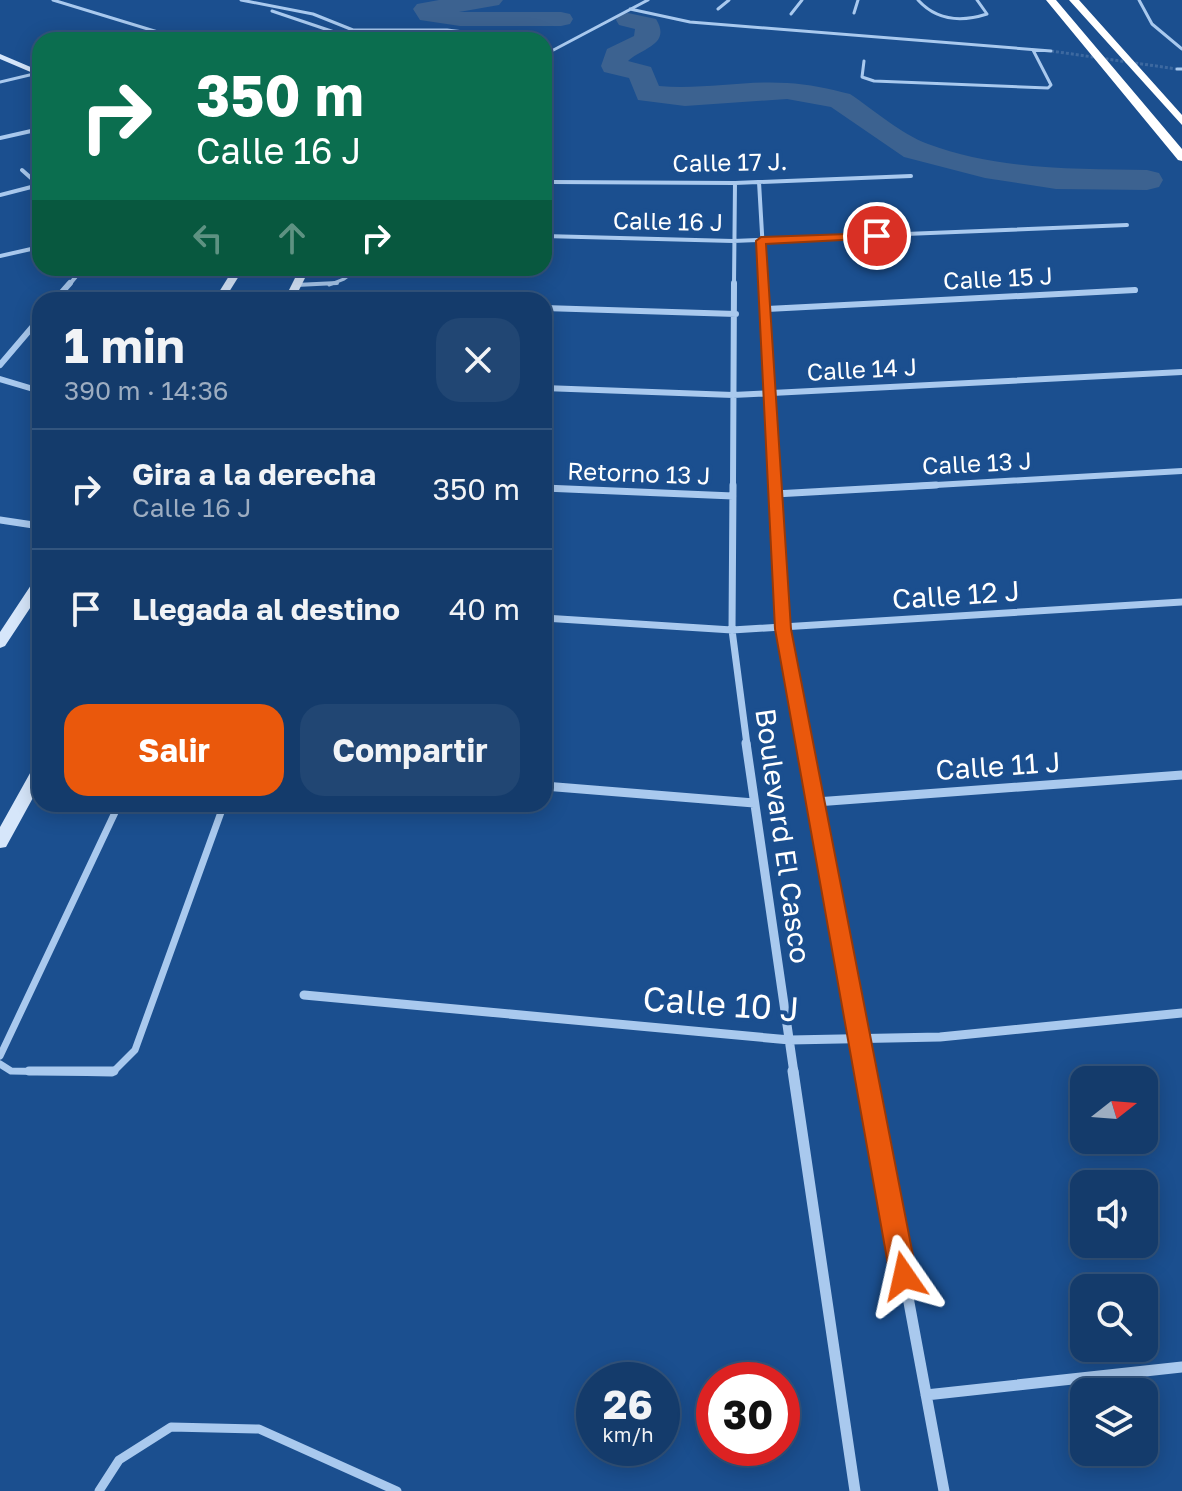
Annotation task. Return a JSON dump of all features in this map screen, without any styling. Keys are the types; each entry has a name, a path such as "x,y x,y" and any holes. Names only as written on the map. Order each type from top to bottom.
{"highway":[{"path":"1051,0 1182,157"},
{"path":"1074,0 1182,122"}],"street":[{"path":"53,0 158,32"},
{"path":"241,0 334,32"},
{"path":"552,51 648,0"},
{"path":"718,9 729,0"},
{"path":"791,14 802,0"},
{"path":"854,13 858,0"},
{"path":"1139,0 1152,24 1182,49"},
{"path":"252,4 313,14 353,30 464,32"},
{"path":"630,9 690,22 1051,51"},
{"path":"864,61 862,77 866,80 1048,88 1051,85 1033,50"},
{"path":"0,56 32,71"},
{"path":"0,82 32,75"},
{"path":"0,138 32,131"},
{"path":"22,170 32,179"},
{"name":"Calle 17 J.","path":"552,182 735,183 911,176"},
{"name":"Boulevard El Casco","path":"759,182 783,629 944,1491"},
{"name":"Boulevard El Casco","path":"735,183 732,630 754,803 855,1491"},
{"path":"0,195 32,188"},
{"name":"Calle 16 J","path":"552,236 761,241 1127,225"},
{"path":"0,256 32,249"},
{"path":"62,292 76,276"},
{"path":"293,292 301,276"},
{"name":"Calle 15 J","path":"767,309 1135,290"},
{"path":"552,308 736,314"},
{"path":"0,365 32,327"},
{"name":"Calle 14 J","path":"552,388 733,395 1182,372"},
{"path":"0,379 32,389"},
{"name":"Calle 13 J","path":"775,494 1182,471"},
{"name":"Retorno 13 J","path":"552,488 733,496"},
{"path":"0,520 32,525"},
{"path":"0,643 32,594"},
{"name":"Calle 12 J","path":"732,630 1182,602"},
{"path":"552,619 732,630"},
{"name":"Calle 11 J","path":"816,802 1182,775"},
{"path":"0,842 32,784"},
{"path":"552,787 754,803"},
{"name":"Calle 10 J","path":"304,995 790,1040 940,1037 1182,1013"},
{"path":"926,1395 1182,1367"}],"lane":[{"path":"918,0 936,15 953,19 987,14 977,0"},
{"path":"296,285 329,286 344,282 350,276"},
{"path":"0,1056 115,812"},
{"path":"0,1064 11,1071 112,1073 135,1050 221,812"},
{"path":"99,1491 119,1460 171,1427 259,1429 397,1491"}],"waterway":[{"path":"491,0 425,9 429,15 460,19 561,19"},
{"path":"628,20 647,24 647,40 616,55 614,66 641,73 648,94 685,97 787,91 840,100 915,150 985,168 1056,179 1147,180"}],"tunnel":[{"path":"1051,51 1177,69"}],"route":[{"path":"877,236 761,241 783,629 904,1276"}]}
